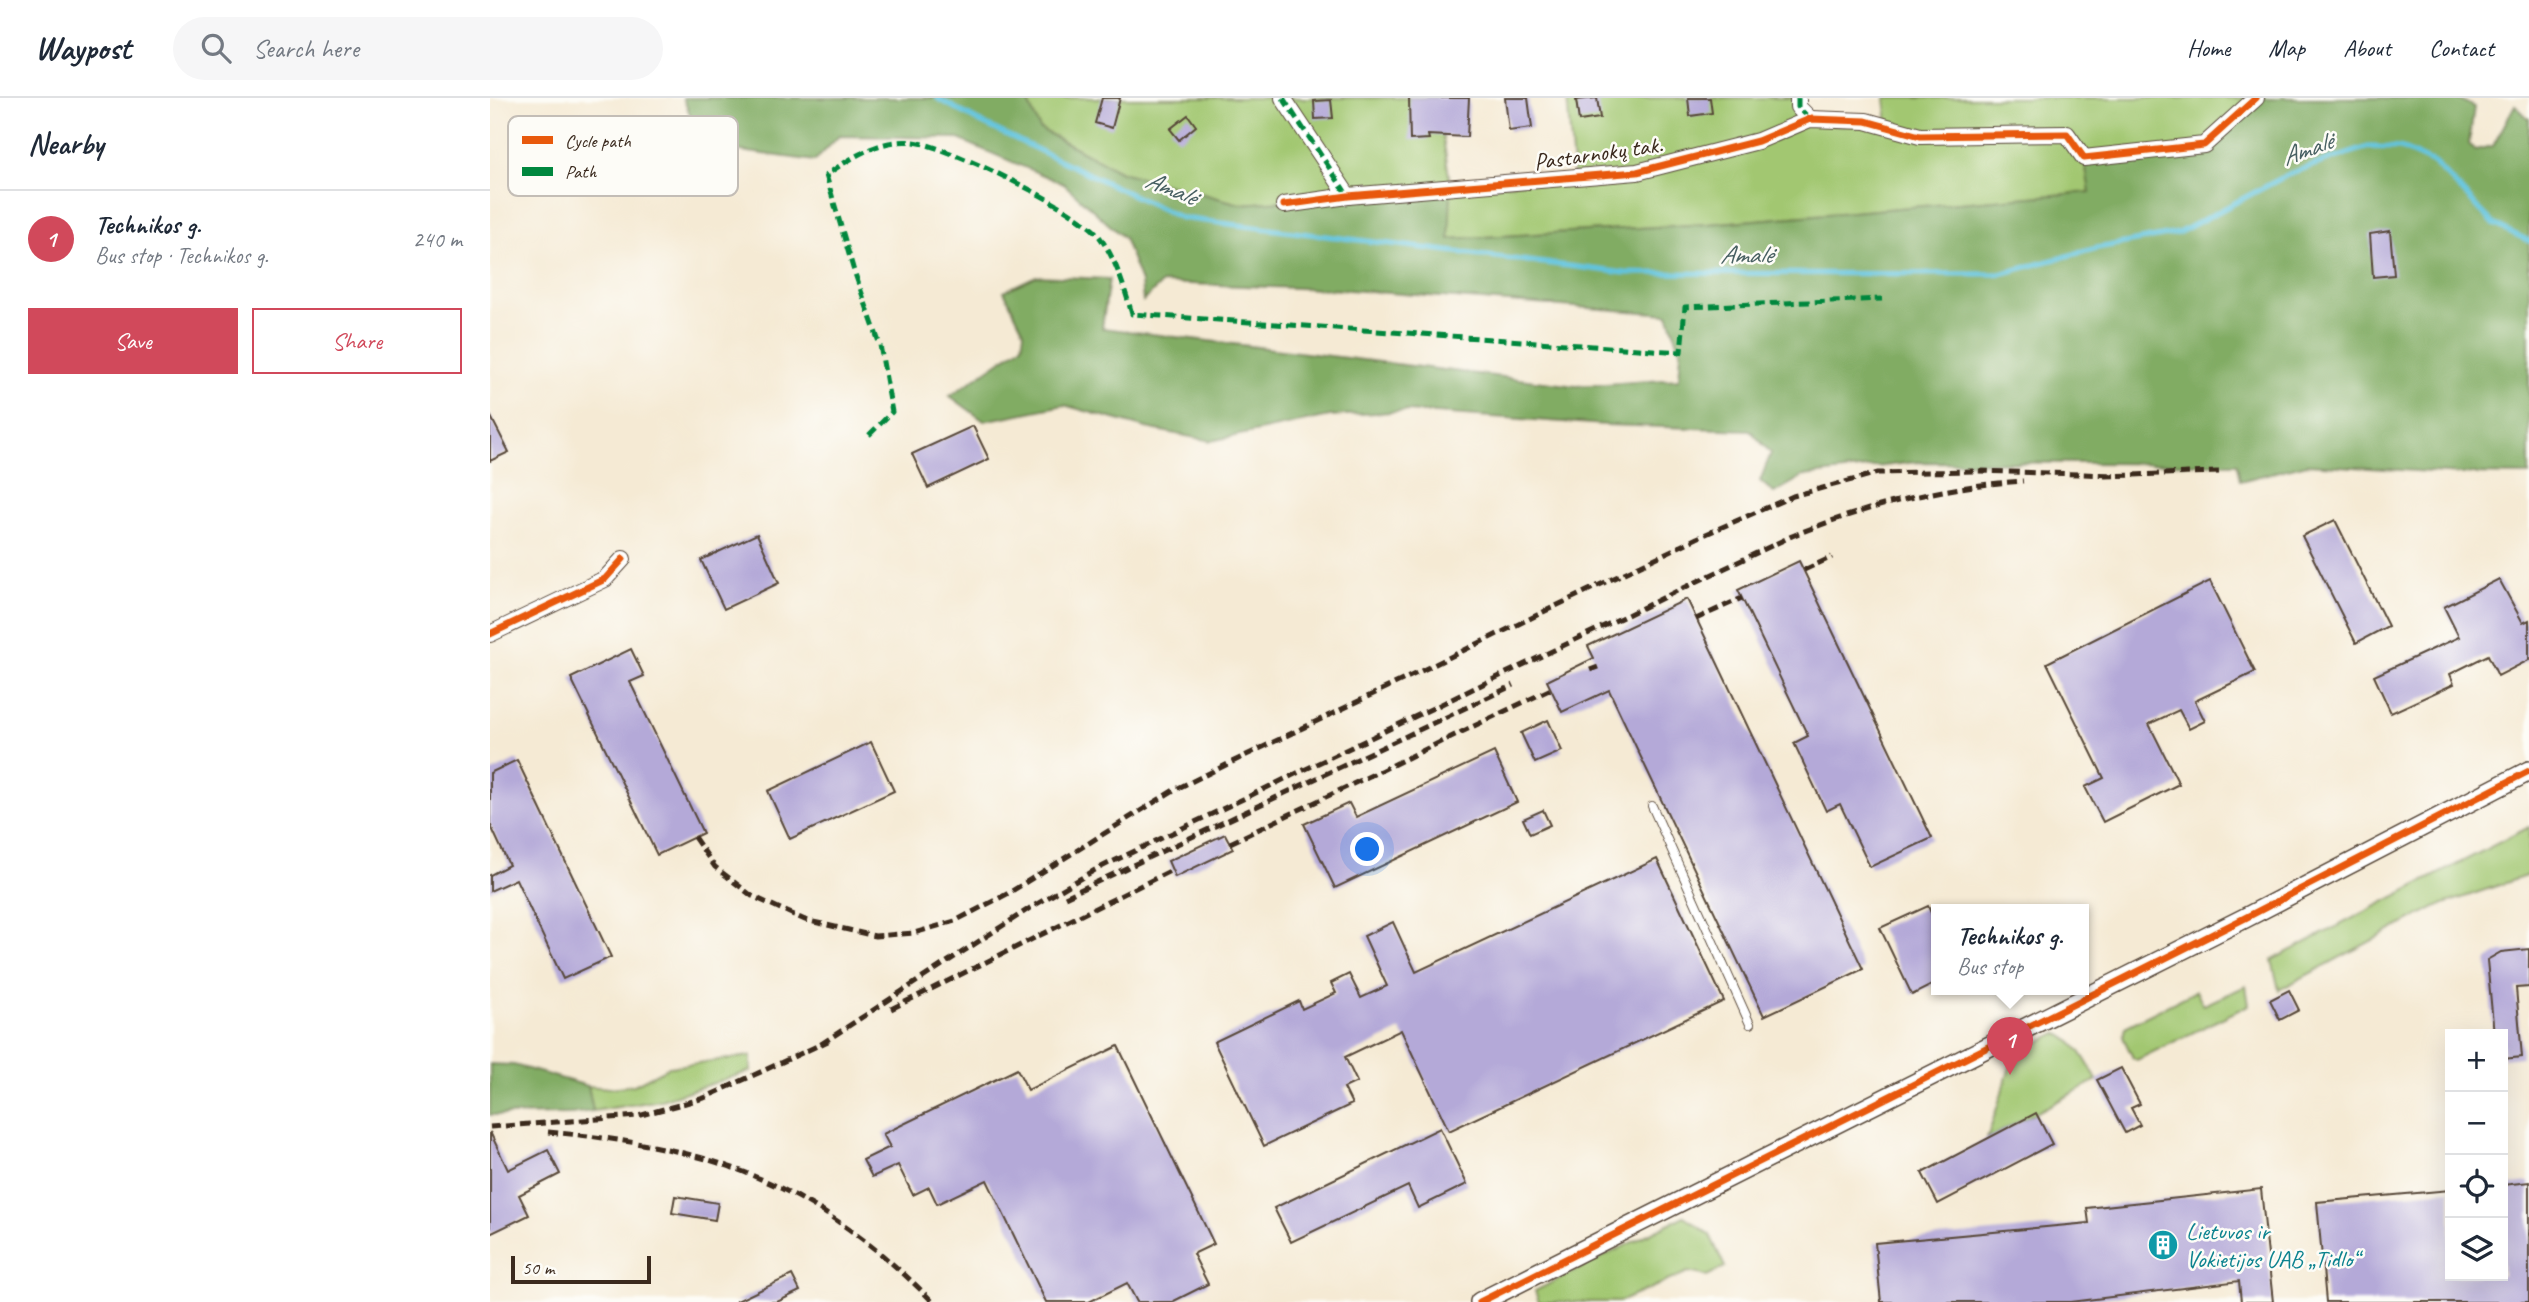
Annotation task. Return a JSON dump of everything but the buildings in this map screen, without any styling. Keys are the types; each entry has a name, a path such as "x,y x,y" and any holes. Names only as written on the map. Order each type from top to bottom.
{"street":[{"path":"1283,98 1348,196"},
{"path":"1798,98 1798,107 1810,119"},
{"name":"Pastarnokų tak.","path":"1284,205 1348,196 1637,172 1758,141 1810,119 1866,121 1920,136 2067,134 2084,159 2204,145 2256,98"},
{"path":"490,634 605,579 623,559"},
{"path":"1480,1302 2245,918 2529,771"}],"lane":[{"path":"1652,806 1750,1024"}],"green space":[{"path":"683,98 1026,98 1040,129 1121,172 1240,204 1451,190 1449,239 1707,224 2090,192 2084,158 2204,145 2256,98 2457,98 2474,107 2469,144 2475,150 2493,146 2515,105 2529,119 2529,475 2462,474 2307,464 2240,481 2237,464 1916,462 1804,476 1774,493 1760,481 1771,453 1750,430 1606,425 1407,411 1330,416 1211,441 1146,428 1064,405 984,421 950,396 1022,346 1024,332 1004,291 1036,276 1109,279 1102,328 1576,386 1679,379 1681,352 1668,314 1349,290 1162,283 1143,301 1141,282 1124,238 1064,184 956,138 839,136 815,161 738,151 738,116 691,116"},
{"path":"1026,98 1437,98 1451,189 1574,178 1567,98 1794,98 1795,124 1888,126 1885,98 2256,98 2204,145 2084,159 2091,192 1707,224 1448,239 1451,190 1240,204 1121,172 1040,129"},
{"path":"2529,827 2529,875 2435,907 2279,990 2272,960"},
{"path":"2246,986 2249,1005 2137,1060 2133,1058 2123,1037 2125,1027 2196,991 2204,1005"},
{"path":"2057,1033 2071,1041 2097,1080 1987,1139 2014,1055"},
{"path":"751,1056 751,1071 661,1100 593,1111 588,1086 610,1088 634,1085 669,1067"},
{"path":"490,1064 514,1065 588,1086 593,1111 571,1114 490,1115"},
{"path":"1684,1216 1710,1235 1725,1267 1707,1276 1688,1272 1619,1302 1539,1302 1535,1291"}],"waterway":[{"name":"Amalė","path":"937,98 982,123 1181,218 1625,273 2000,274 2097,248 2178,233 2291,173 2368,147 2401,148 2434,163 2494,224 2529,241"}],"railway":[{"path":"694,837 715,867 752,896 805,920 875,936 914,933 955,921 1007,894 1174,790 1697,538 1793,496 1878,473 1977,471 2114,475"},
{"path":"2104,476 2219,472"},
{"path":"821,1044 1030,908 1095,870 1792,536 1848,515 1905,499 1964,487 2023,481"},
{"path":"1804,570 1832,557"},
{"path":"1696,619 1742,598"},
{"path":"1590,670 1598,667"},
{"path":"1065,897 1514,685"},
{"path":"1230,843 1551,689"},
{"path":"891,1009 1172,870"},
{"path":"490,1127 638,1116 704,1098 828,1041"},
{"path":"548,1132 607,1138 661,1148 711,1161 758,1178 803,1200 846,1227 889,1261 933,1302"}],"marked path":[{"path":"1283,98 1348,196"},
{"path":"1798,98 1798,107 1810,119"},
{"path":"869,435 892,412 880,345 853,268 826,175 867,150 890,143 914,142 931,146 982,166 1041,195 1087,224 1099,236 1110,254 1132,314 1681,352 1685,307 1882,299"}],"cycle path":[{"path":"1284,205 1348,196 1637,172 1758,141 1810,119 1866,121 1920,136 2067,134 2084,158 2204,145 2256,98"},
{"path":"490,634 605,579 623,559"},
{"path":"1480,1302 2245,918 2529,771"}],"place":[{"name":"Technikos g.","path":"2010,1075"},
{"name":"Lietuvos ir Vokietijos UAB „Tidlo“","path":"2163,1245"}]}
